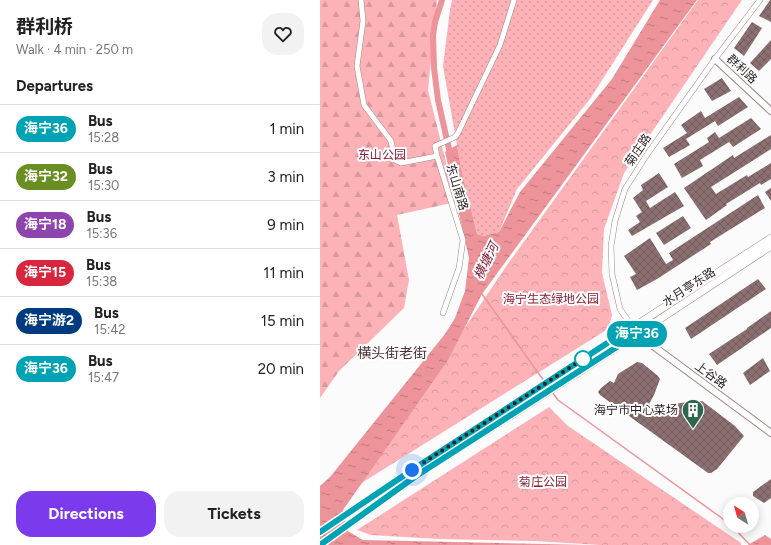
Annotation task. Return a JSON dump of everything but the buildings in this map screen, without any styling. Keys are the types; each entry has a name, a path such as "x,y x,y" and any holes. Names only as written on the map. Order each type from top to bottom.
{"main road":[{"name":"水月亭东路","path":"320,544 414,473 554,378 771,238"},
{"name":"水月亭东路","path":"320,532 559,385 771,246"}],"street":[{"name":"东山南路","path":"361,0 363,21 357,66 364,105 391,141 395,160 401,163 437,156 463,240 459,268 442,313"},
{"path":"437,156 435,146 455,137 476,98 500,45 514,0"},
{"name":"菊庄路","path":"637,334 620,309 612,274 611,246 615,221 625,189 646,156 715,59 760,0"},
{"name":"群利路","path":"715,59 771,111"},
{"name":"上谷路","path":"637,334 771,433"}],"green space":[{"name":"东山公园","path":"320,0 437,0 428,90 456,202 397,215 409,280 404,308 339,371 320,398"},
{"path":"452,0 653,0 590,99 517,189 499,232 483,236 477,234 461,168 443,66"},
{"name":"海宁生态绿地公园","path":"698,0 742,0 624,173 604,229 602,273 612,315 608,329 360,484 505,268"},
{"name":"菊庄公园","path":"549,407 568,426 723,531 723,533 726,533 741,543 741,545 600,545 535,541 439,539 371,535 357,530"}],"water":[{"name":"横塘河","path":"660,0 697,0 482,294 448,360 343,510 346,530 363,540 589,545 320,545 320,486 330,477 445,334 455,318 465,291 469,258 445,152 457,145 477,234 483,236 499,232 520,192 612,79"},
{"path":"765,535 771,539 771,545 748,545"}],"waterway":[{"path":"442,0 435,22 433,35 434,68 438,100 451,158"},
{"path":"482,294 544,381"},
{"path":"552,392 558,400 723,519"},
{"path":"739,533 750,545"}],"bus line":[{"name":"海宁36","path":"320,532 412,470 632,327 637,334 416,476 320,545"}],"place":[{"name":"海宁市中心菜场","path":"693,430"}],"district":[{"name":"横头街老街","path":"392,353"}],"route":[{"path":"412,470 583,359"}]}
